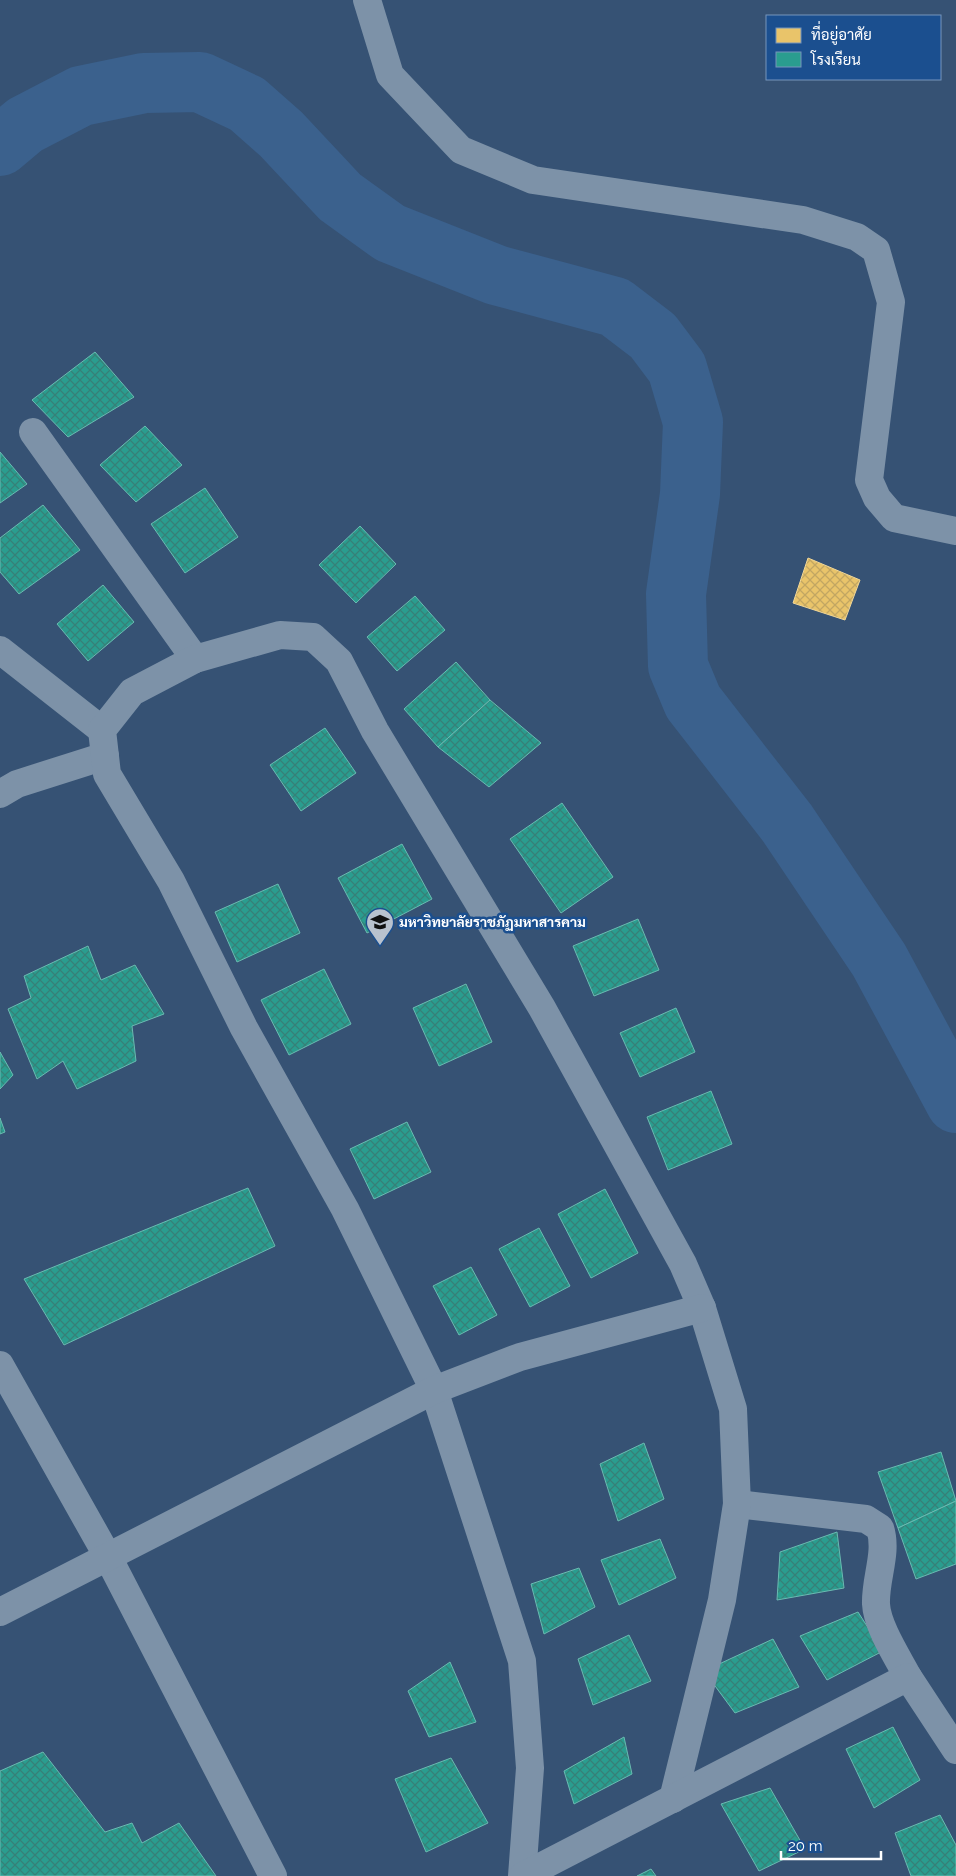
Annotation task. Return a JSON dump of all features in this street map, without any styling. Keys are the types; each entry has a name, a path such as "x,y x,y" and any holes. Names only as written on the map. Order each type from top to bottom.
{"street":[{"path":"367,0 390,75 461,150 533,180 803,220 857,237 876,250 890,302 870,480 877,498 894,518 956,531"},
{"path":"33,432 195,659"},
{"path":"522,1876 530,1768 522,1661 434,1390 345,1209 244,1028 171,881 107,774 104,743 132,692 195,659 280,634 313,637 339,661 375,731 542,1008 683,1264 702,1308 734,1409 737,1504 722,1600 673,1799"},
{"path":"0,650 104,743"},
{"path":"0,794 104,743"},
{"path":"0,1612 434,1390 520,1357 702,1308"},
{"path":"0,1365 108,1557 273,1876"},
{"path":"737,1504 866,1519 880,1528 884,1548 876,1605 884,1630 908,1678 956,1750"},
{"path":"522,1876 908,1678"}],"building: ที่อยู่อาศัย":[{"path":"808,558 860,580 845,620 793,603"}],"building: โรงเรียน":[{"path":"95,352 134,397 68,437 32,400"},
{"path":"145,426 182,465 136,502 100,465"},
{"path":"0,452 27,484 0,503"},
{"path":"205,488 238,537 185,573 151,524"},
{"path":"43,505 80,550 19,594 0,572 0,538"},
{"path":"360,526 396,564 356,603 319,565"},
{"path":"103,585 134,622 88,661 57,624"},
{"path":"415,596 445,630 397,671 367,637"},
{"path":"456,662 490,700 438,747 404,709"},
{"path":"490,700 541,743 489,787 438,747"},
{"path":"325,728 356,773 301,811 270,765"},
{"path":"562,803 613,877 561,913 510,839"},
{"path":"402,844 432,899 367,933 338,878"},
{"path":"278,884 300,933 237,962 215,912"},
{"path":"638,919 659,970 594,996 573,946"},
{"path":"88,946 101,980 135,965 164,1014 132,1026 136,1061 77,1089 63,1061 37,1079 8,1009 31,998 24,976"},
{"path":"324,969 351,1024 289,1055 261,1000"},
{"path":"466,984 492,1042 439,1066 413,1008"},
{"path":"676,1008 695,1052 640,1077 620,1033"},
{"path":"0,1052 13,1075 0,1089"},
{"path":"711,1091 732,1144 668,1170 647,1117"},
{"path":"0,1118 5,1132 0,1134"},
{"path":"407,1122 431,1172 374,1199 350,1149"},
{"path":"248,1188 275,1246 64,1345 24,1279"},
{"path":"605,1189 638,1253 591,1278 558,1214"},
{"path":"539,1228 570,1286 530,1307 499,1249"},
{"path":"471,1267 497,1315 459,1335 433,1286"},
{"path":"644,1443 664,1499 618,1521 600,1464"},
{"path":"941,1452 956,1501 898,1528 878,1472"},
{"path":"956,1501 956,1564 916,1579 898,1528"},
{"path":"837,1532 844,1588 777,1600 780,1552"},
{"path":"660,1539 676,1578 619,1605 601,1560"},
{"path":"579,1568 595,1607 544,1634 531,1584"},
{"path":"858,1612 883,1651 827,1680 800,1636"},
{"path":"629,1635 651,1681 593,1705 578,1659"},
{"path":"773,1639 799,1687 735,1713 704,1671"},
{"path":"450,1662 476,1722 429,1737 408,1691"},
{"path":"893,1727 920,1780 874,1808 846,1749"},
{"path":"624,1737 632,1774 574,1804 564,1771"},
{"path":"43,1752 105,1832 132,1823 142,1843 179,1823 216,1876 0,1876 0,1771"},
{"path":"451,1758 488,1823 426,1852 395,1779"},
{"path":"770,1788 805,1849 759,1871 721,1804"},
{"path":"940,1815 956,1845 956,1876 911,1876 895,1833"},
{"path":"651,1869 656,1876 637,1876"}],"waterway":[{"path":"0,146 25,125 81,96 144,83 200,82 247,104 281,134 340,197 390,233 496,275 615,307 653,336 677,368 693,422 690,494 676,594 678,666 693,702 787,823 879,960 956,1103"}],"place":[{"name":"มหาวิทยาลัยราชภัฏมหาสารคาม","path":"380,946"}]}
